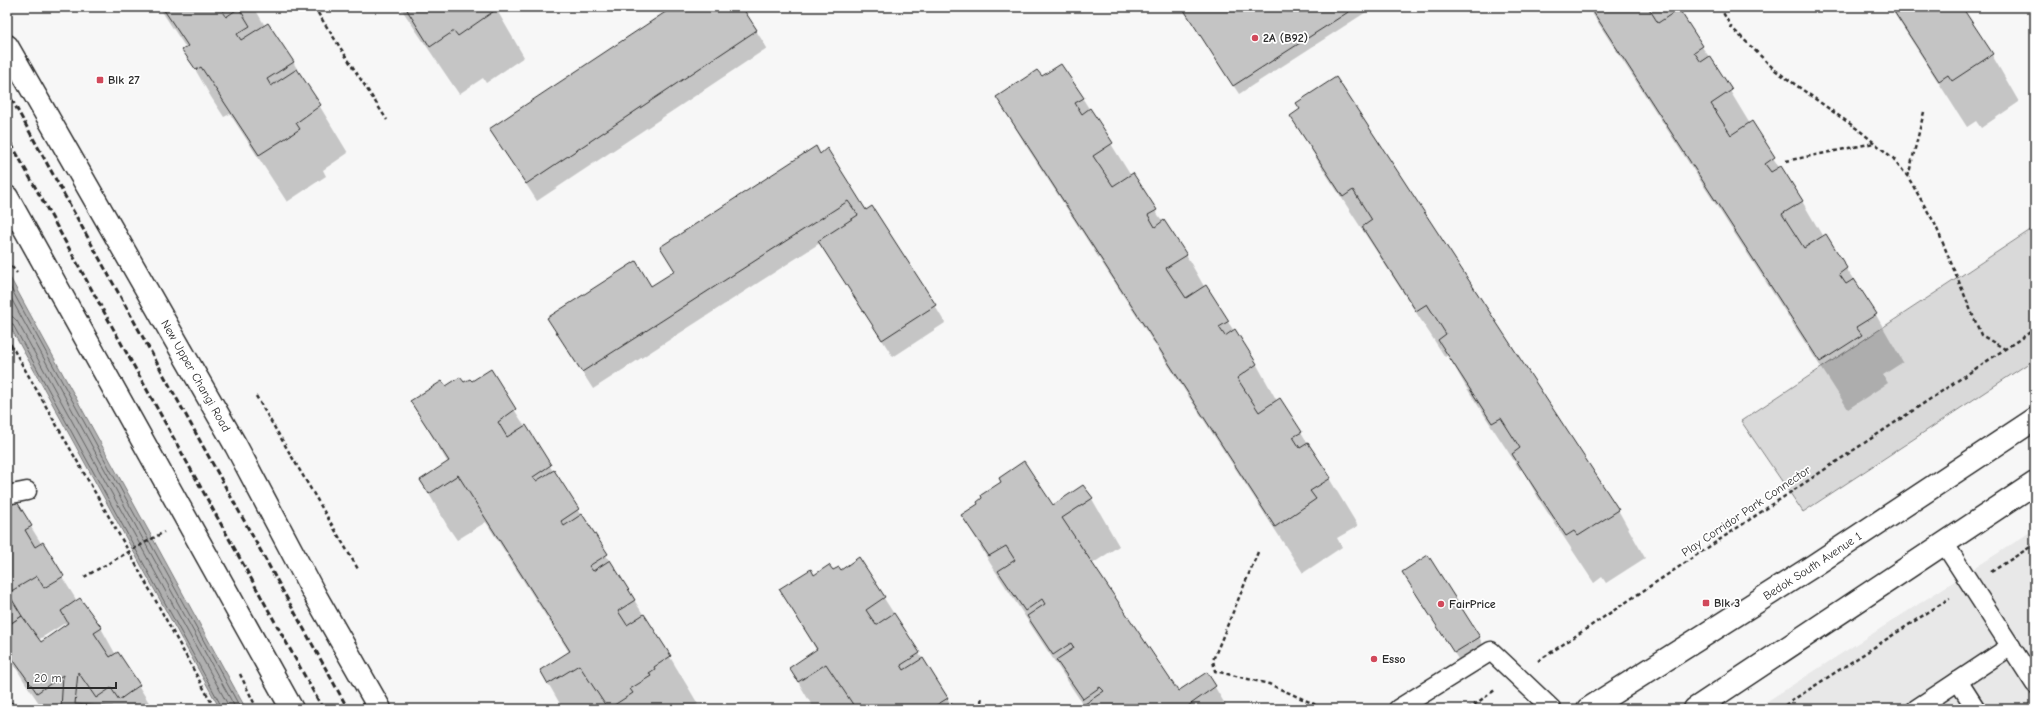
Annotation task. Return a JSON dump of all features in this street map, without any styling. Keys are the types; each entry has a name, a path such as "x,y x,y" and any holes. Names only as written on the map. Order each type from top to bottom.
{"main road":[{"name":"New Upper Changi Road","path":"7,46 236,446 316,595 380,709"},
{"path":"7,197 292,709"},
{"name":"Bedok South Avenue 1","path":"1588,709 1810,568 2035,419"},
{"path":"1695,709 2035,483"}],"lane":[{"path":"7,495 27,491"},
{"path":"1944,543 2035,684"},
{"path":"1916,709 2011,646"},
{"path":"1398,709 1491,651 1552,709"},
{"path":"1958,681 1976,709"}],"path":[{"path":"314,7 387,120"},
{"path":"1720,7 1731,27 1775,70 1874,143 1892,158 1908,177 1935,224 1981,335 2005,349"},
{"path":"1908,177 1924,112"},
{"path":"1786,161 1874,143"},
{"name":"Play Corridor Park Connector","path":"1468,709 1516,675 2035,329"},
{"path":"7,338 129,552 215,709"},
{"path":"256,396 358,569"},
{"path":"84,578 156,537"},
{"path":"1779,709 2035,544"},
{"path":"1258,552 1213,660 1215,671 1269,684 1314,704 1318,709"},
{"path":"980,709 982,696"}],"shaded area":[{"path":"2035,227 2035,359 1803,512 1741,421"},
{"path":"2035,529 2035,709 1755,709 2009,546"}],"water":[{"path":"7,272 246,709 220,709 7,321"}],"building":[{"path":"162,7 230,7 222,12 226,17 239,8 250,26 237,34 241,40 268,23 294,62 267,79 271,86 297,69 321,105 296,123 300,129 259,155 201,67 196,70 182,50 188,46"},
{"path":"412,7 496,7 497,9 458,36 454,31 430,47 407,10"},
{"path":"673,7 742,7 757,30 526,184 489,129"},
{"name":"2A (B92)","path":"1182,7 1356,7 1233,86"},
{"path":"1590,7 1648,7 1658,23 1679,9 1703,46 1694,52 1701,62 1710,56 1732,90 1711,104 1731,135 1752,121 1775,157 1765,164 1771,172 1781,166 1803,201 1782,214 1804,248 1826,234 1847,268 1839,274 1846,284 1854,279 1877,314 1856,327 1862,335 1820,362"},
{"path":"1891,7 1962,7 1993,54 1952,81 1948,75 1939,81"},
{"path":"1061,64 1084,98 1075,103 1082,114 1090,108 1113,143 1093,156 1113,186 1133,173 1157,210 1148,215 1155,227 1164,220 1187,255 1166,268 1186,298 1206,285 1229,321 1219,327 1225,336 1235,329 1257,364 1237,378 1259,412 1280,398 1302,432 1293,437 1300,448 1308,443 1331,478 1310,491 1316,499 1275,527 996,97 1037,70 1042,76"},
{"path":"1336,77 1619,510 1578,536 1574,531 1566,536 1512,454 1520,448 1501,418 1492,423 1438,340 1446,334 1427,304 1416,311 1362,227 1372,220 1353,190 1343,197 1290,116 1300,109 1296,103"},
{"path":"816,146 820,154 827,148 866,210 872,206 936,305 882,340 818,241 858,215 848,201 582,372 547,318 636,261 651,286 675,271 660,247"},
{"path":"491,369 516,409 498,422 507,437 526,425 551,465 533,477 536,481 554,470 579,509 561,521 564,526 582,514 608,554 589,566 593,571 610,560 635,600 618,611 627,625 644,614 671,656 654,667 655,669 649,673 651,676 630,689 633,693 608,709 579,665 548,684 540,670 570,651 458,475 429,494 420,480 449,461 410,401 442,381 446,386 460,377 464,382 470,379 472,381"},
{"path":"1024,461 1053,505 1083,485 1093,498 1062,518 1178,691 1207,672 1216,686 1188,706 1190,709 1088,709 1085,704 1104,691 1100,687 1083,699 1056,660 1074,648 1071,643 1053,655 1027,616 1045,604 1042,599 1025,611 998,571 1015,560 1006,546 989,556 961,515 978,504 977,502 982,498 981,495 1001,482 999,478"},
{"path":"14,497 32,526 25,530 35,547 43,542 64,576 44,588 37,576 8,593 22,616 7,626 7,501"},
{"name":"FairPrice","path":"1428,555 1480,637 1454,653 1402,572"},
{"path":"859,557 885,597 866,610 876,625 894,613 920,653 901,665 904,670 923,658 948,698 930,709 856,709 826,664 798,682 789,668 817,649 779,589 811,569 814,575 829,565 833,570 839,567 841,570"},
{"path":"80,598 102,628 94,633 110,657 118,652 140,685 119,700 111,688 96,698 78,672 75,704 113,707 112,709 61,709 63,675 37,693 7,651 7,626 22,616 41,642 68,623 61,611"},
{"path":"12,702 17,709 7,709 7,705"},
{"path":"951,703 955,709 941,709"}],"railway":[{"path":"7,91 348,709"},
{"path":"7,136 323,709"}],"place":[{"name":"2A (B92)","path":"1255,38"},
{"name":"Blk 27","path":"100,80"},
{"name":"Blk 3","path":"1706,603"},
{"name":"FairPrice","path":"1441,604"},
{"name":"Esso","path":"1374,659"}]}
